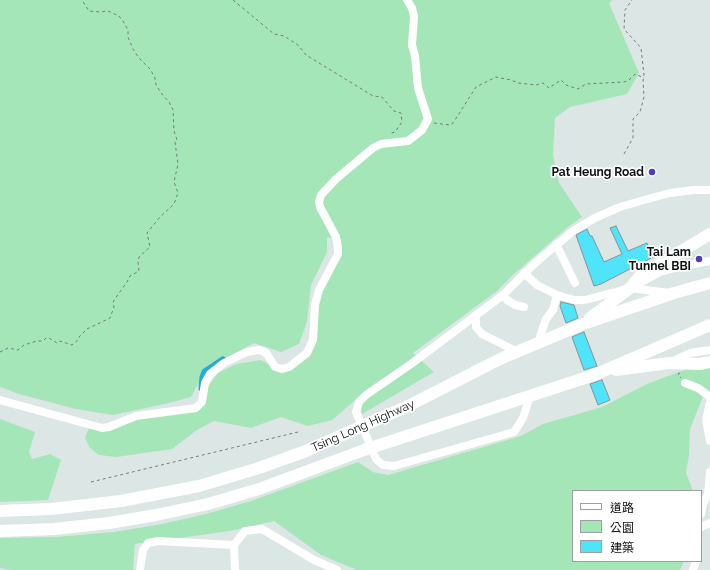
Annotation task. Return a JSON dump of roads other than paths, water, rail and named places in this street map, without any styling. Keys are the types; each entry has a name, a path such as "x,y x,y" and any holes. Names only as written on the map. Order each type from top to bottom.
{"highway":[{"path":"583,324 630,288 640,276 710,234"},
{"name":"Tsing Long Highway","path":"0,511 58,508 121,501 168,493 229,478 281,460 354,430 408,406 518,352 583,324 674,293 710,283"},
{"name":"Tsing Long Highway","path":"0,530 54,529 109,523 208,504 259,489 364,450 602,372 710,325"},
{"path":"602,372 669,363 700,364 710,362"}],"street":[{"path":"0,400 102,428 109,428 136,416 196,408 202,402 205,383 210,374 224,363 247,352 258,350 263,351 267,354 275,367 282,369 289,367 307,353 313,340 319,290 338,254 336,237 320,207 319,202 321,195 336,179 373,148 381,144 408,141 422,130 428,119 418,88 416,56 412,45 414,16 412,8 407,0"},
{"path":"530,396 523,418 514,432 394,466 383,465 374,457 358,417 357,406 360,400 366,395 411,364 503,295 524,273 573,231 595,218 620,207 677,192 709,190"},
{"path":"556,244 575,283"},
{"path":"524,273 537,285 557,295 574,300 585,300 630,288 660,272 710,261"},
{"path":"630,288 674,293"},
{"path":"503,295 507,300 515,305 524,307"},
{"path":"538,343 546,319 553,310 557,295"},
{"path":"476,315 476,327 482,334 518,352"},
{"path":"669,363 690,354 710,350"},
{"path":"685,383 698,388 710,397"},
{"path":"710,402 706,420 710,441"},
{"path":"702,509 708,494 710,472"},
{"path":"235,570 234,545 245,530 262,528 314,560 337,570"},
{"path":"140,570 143,550 148,543 158,541 234,545"}],"waterway":[{"path":"202,388 205,372 223,360"}],"place":[{"name":"Pat Heung Road","path":"652,172"},
{"name":"Tai Lam Tunnel BBI","path":"699,259"}]}
